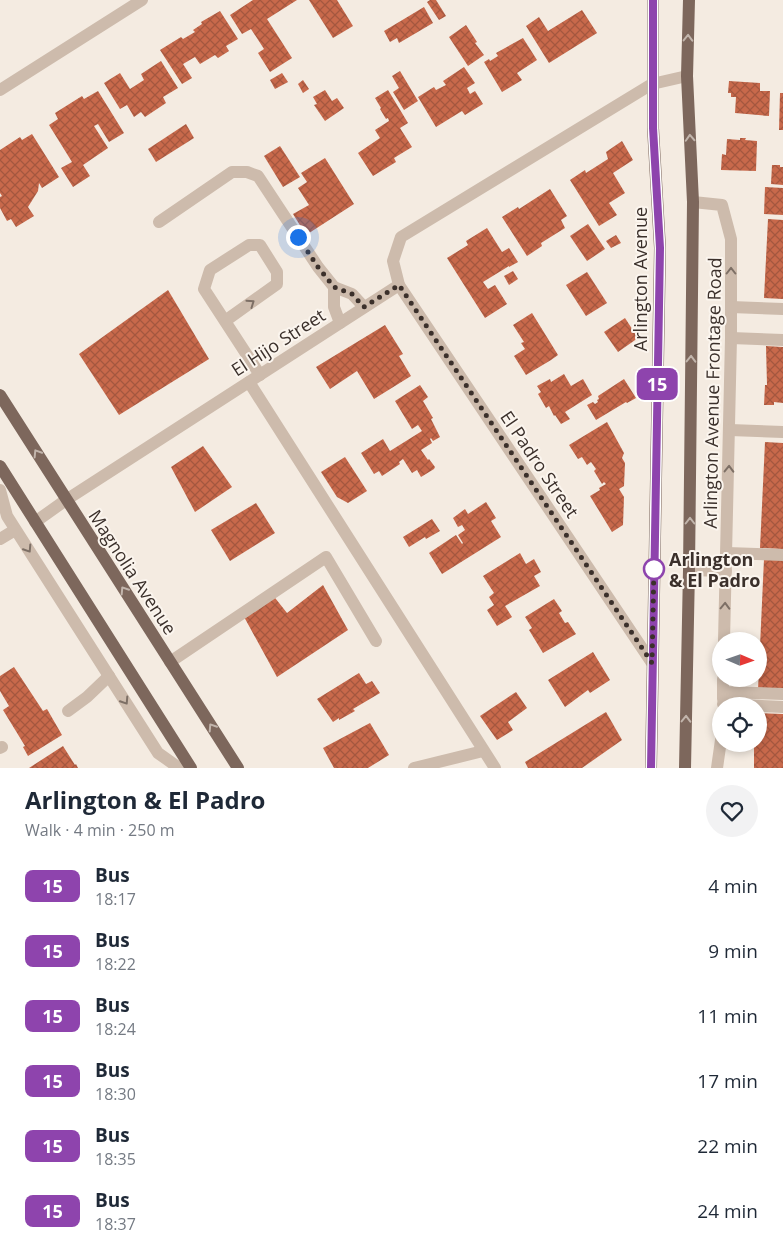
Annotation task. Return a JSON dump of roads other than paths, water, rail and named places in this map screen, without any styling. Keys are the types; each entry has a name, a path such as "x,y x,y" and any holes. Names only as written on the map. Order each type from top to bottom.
{"main road":[{"name":"Arlington Avenue","path":"651,768 660,248 652,84 653,0"},
{"path":"685,768 690,570 693,202 687,76 689,0"},
{"name":"Magnolia Avenue","path":"0,395 238,768"},
{"path":"0,466 191,768"}],"street":[{"path":"0,90 142,0"},
{"path":"399,285 393,261 401,237 652,84 687,76"},
{"path":"159,222 232,172 247,172 258,176 318,267 334,287 352,294 364,307"},
{"name":"Arlington Avenue Frontage Road","path":"693,202 722,205 731,239 730,430 724,632"},
{"path":"225,321 277,284 277,272 260,245 248,245 210,270 204,289 260,375"},
{"name":"El Hijo Street","path":"35,522 66,500 399,285"},
{"name":"El Padro Street","path":"399,285 652,663"},
{"path":"334,287 334,307 340,323"},
{"path":"732,307 783,309"},
{"path":"731,338 783,340"},
{"path":"249,382 494,768"},
{"path":"730,430 783,432"},
{"path":"0,490 7,516 158,753 178,768"},
{"path":"0,539 16,530"},
{"path":"727,553 783,555"},
{"path":"170,662 326,556 376,641"},
{"path":"690,570 726,570"},
{"path":"68,711 87,698 109,676"},
{"path":"723,695 783,694"},
{"path":"723,695 783,707"},
{"path":"414,768 484,751"},
{"path":"717,768 719,752"}],"place":[{"name":"Arlington & El Padro","path":"654,569"}]}
